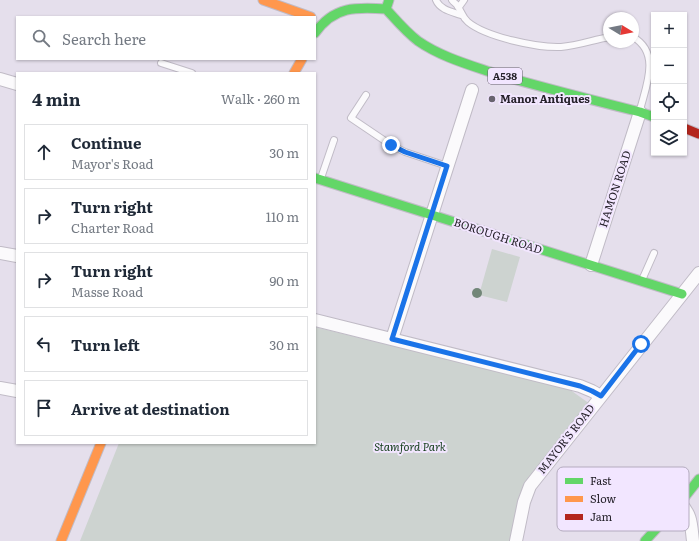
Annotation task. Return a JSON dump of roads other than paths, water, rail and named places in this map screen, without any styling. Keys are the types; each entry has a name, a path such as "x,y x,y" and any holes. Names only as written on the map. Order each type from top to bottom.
{"street":[{"path":"262,0 283,3 309,16"},
{"path":"316,30 319,20 330,15 338,5 386,9 389,0"},
{"name":"A538","path":"386,9 399,25 411,36 424,45 442,54 478,68 651,116"},
{"path":"295,72 301,60"},
{"path":"0,79 16,84"},
{"path":"392,339 472,90"},
{"name":"HAMON ROAD","path":"591,265 640,112"},
{"path":"687,129 699,134"},
{"name":"BOROUGH ROAD","path":"318,178 682,294"},
{"path":"0,253 16,256"},
{"name":"MAYOR'S ROAD","path":"516,541 524,502 530,486 699,273"},
{"path":"316,320 580,386 601,396"},
{"path":"0,388 16,391"},
{"path":"61,541 101,444"},
{"path":"689,492 699,479"},
{"path":"689,515 693,541"},
{"path":"645,541 654,531"}],"lane":[{"path":"436,0 444,9 462,15"},
{"path":"452,0 459,7 462,15 469,23 496,36 548,46 569,46 603,38"},
{"path":"459,7 464,0"},
{"path":"639,42 645,49 650,61 648,78 640,112"},
{"path":"161,63 189,72"},
{"path":"366,94 351,118 391,145 405,152 447,166"},
{"path":"318,178 334,140"},
{"path":"642,282 654,253"}],"place":[{"name":"Manor Antiques","path":"492,99"}],"park label":[{"name":"Stamford Park","path":"410,447"}]}
